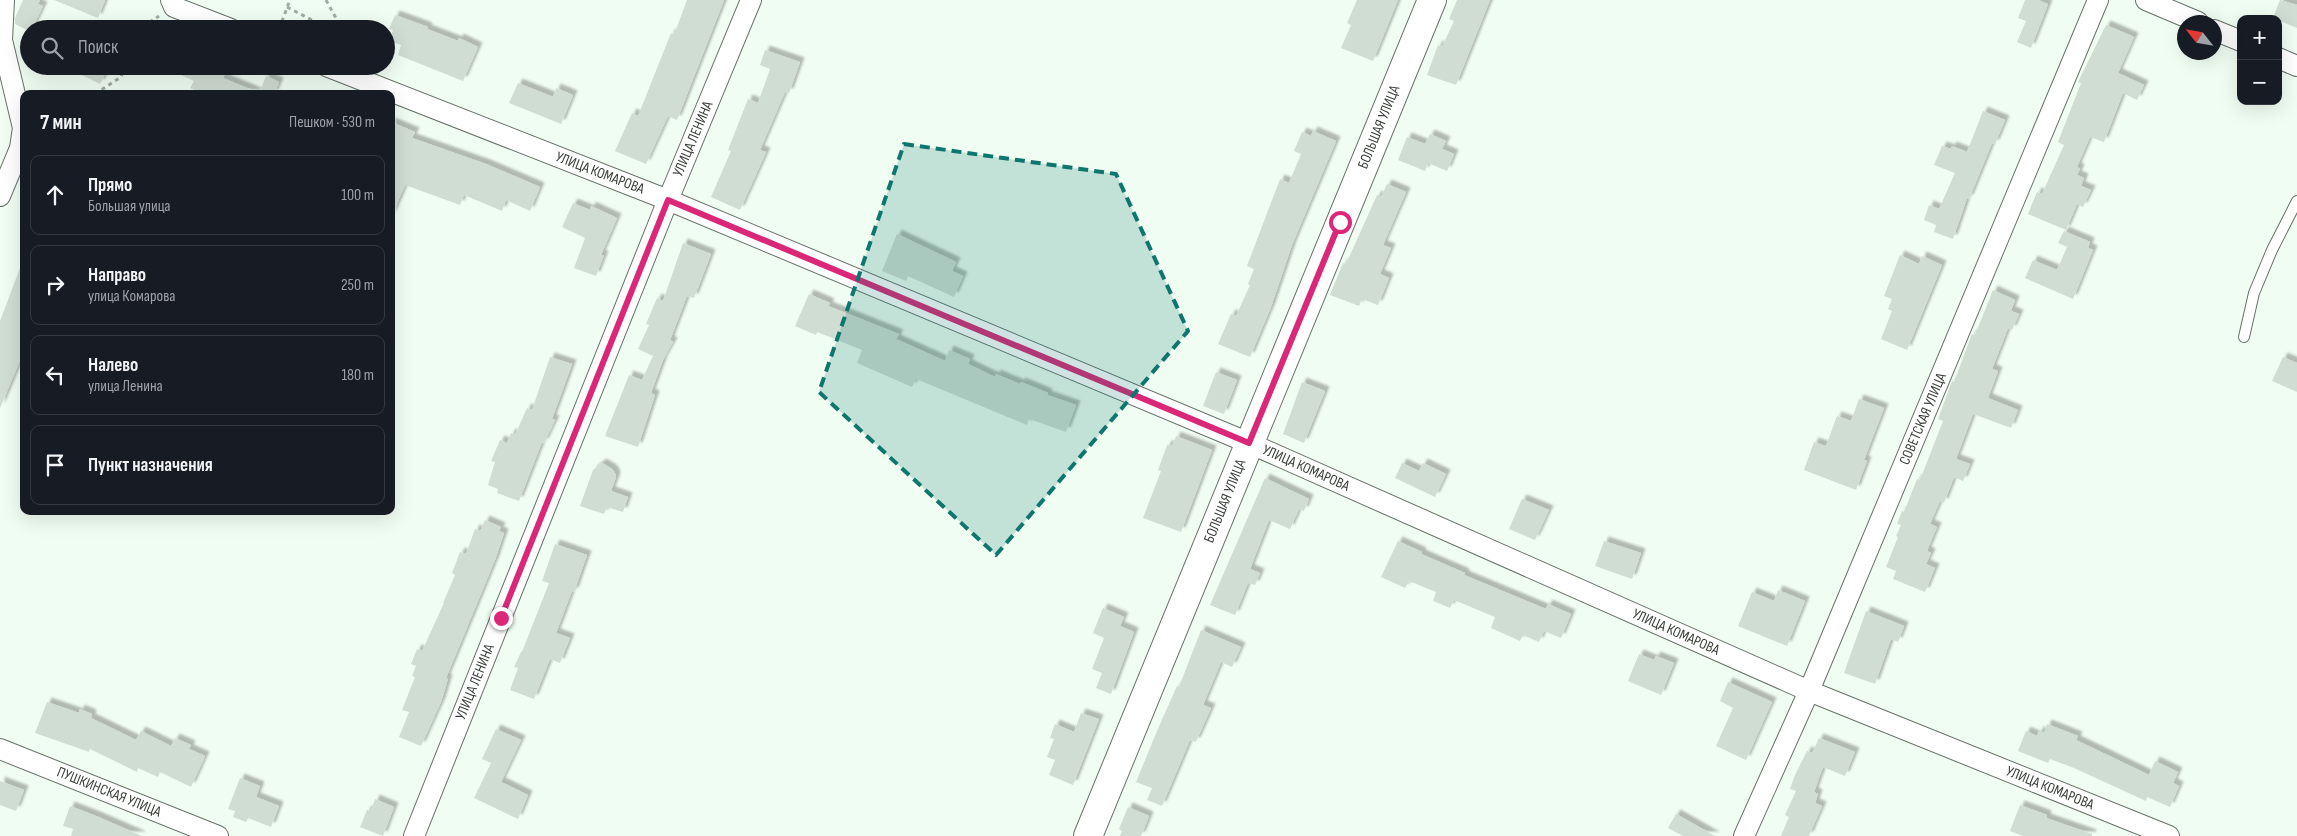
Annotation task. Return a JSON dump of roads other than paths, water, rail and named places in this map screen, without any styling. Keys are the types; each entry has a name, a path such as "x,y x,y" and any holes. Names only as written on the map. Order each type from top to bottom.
{"street":[{"path":"4,0 2,40 20,115"},
{"path":"171,0 174,7 207,20"},
{"name":"УЛИЦА ЛЕНИНА","path":"414,836 668,200 751,0"},
{"name":"БОЛЬШАЯ УЛИЦА","path":"1088,836 1432,0"},
{"name":"СОВЕТСКАЯ УЛИЦА","path":"1744,836 1809,691 2098,0"},
{"path":"2146,0 2181,15"},
{"path":"2222,33 2237,39"},
{"path":"2282,60 2297,66"},
{"name":"УЛИЦА КОМАРОВА","path":"349,75 387,90"},
{"name":"УЛИЦА КОМАРОВА","path":"395,93 668,200 1249,443 1809,691 2169,836"},
{"path":"0,196 20,148"},
{"name":"ПУШКИНСКАЯ УЛИЦА","path":"0,749 218,836"}],"lane":[{"path":"2244,337 2254,293 2297,201"}]}
